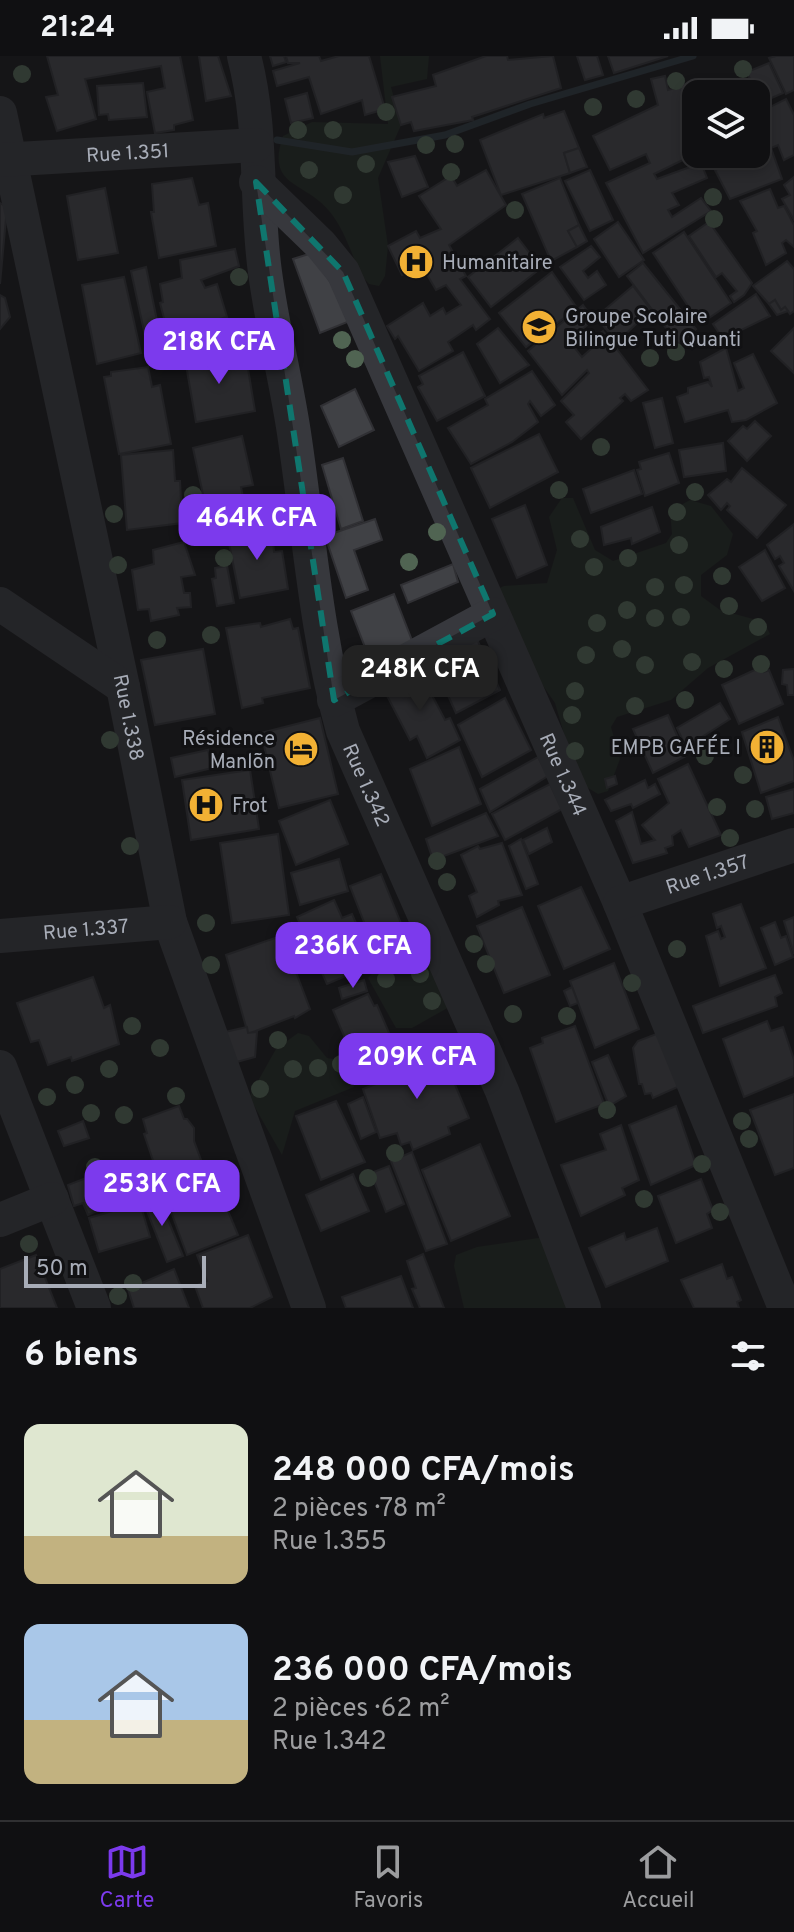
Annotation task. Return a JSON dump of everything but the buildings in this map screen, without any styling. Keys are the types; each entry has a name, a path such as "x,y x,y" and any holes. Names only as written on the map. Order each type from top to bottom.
{"street":[{"name":"Rue 1.342","path":"244,56 255,104 256,182 265,274 293,432 320,635 334,700 343,731 502,1091 584,1308"},
{"name":"Rue 1.338","path":"0,113 4,160 123,687 170,922 309,1308"},
{"name":"Rue 1.351","path":"4,160 256,145"},
{"name":"Rue 1.344","path":"256,182 321,245 343,272 620,903 785,1308"},
{"path":"0,604 123,687"},
{"path":"334,700 493,614"},
{"name":"Rue 1.357","path":"620,903 794,845"},
{"name":"Rue 1.337","path":"0,936 170,922"},
{"path":"0,1067 94,1308"},
{"path":"0,1220 52,1199"}],"highlighted area":[{"path":"256,182 343,272 493,614 334,700"}],"shaded area":[{"path":"380,56 429,56 427,79 391,87 401,125 378,178 388,246 385,276 379,286 369,284 361,275 344,234 330,212 284,175 279,165 279,153 283,136 312,122 388,124"},
{"path":"562,498 573,498 595,550 613,561 666,543 672,534 670,511 690,500 711,506 733,534 727,555 701,575 701,596 720,610 764,622 770,634 708,668 671,700 617,717 611,727 620,759 608,791 598,794 578,782 555,703 493,614 493,591 504,586 547,583 557,550 549,517"},
{"path":"414,951 425,953 451,1006 412,1028 396,1028 368,978 384,962 401,961"},
{"path":"298,1033 309,1036 327,1058 349,1062 354,1087 295,1111 282,1155 249,1097 276,1049"},
{"path":"545,1237 579,1308 464,1308 454,1266 456,1255 477,1247"}],"waterway":[{"path":"277,140 352,152 445,135 530,104 693,56"}],"place":[{"name":"Humanitaire","path":"416,262"},
{"name":"Groupe Scolaire Bilingue Tuti Quanti","path":"539,327"},
{"name":"EMPB GAFÉE I","path":"767,747"},
{"name":"Résidence Manlõn","path":"301,749"},
{"name":"Frot","path":"206,805"}]}
